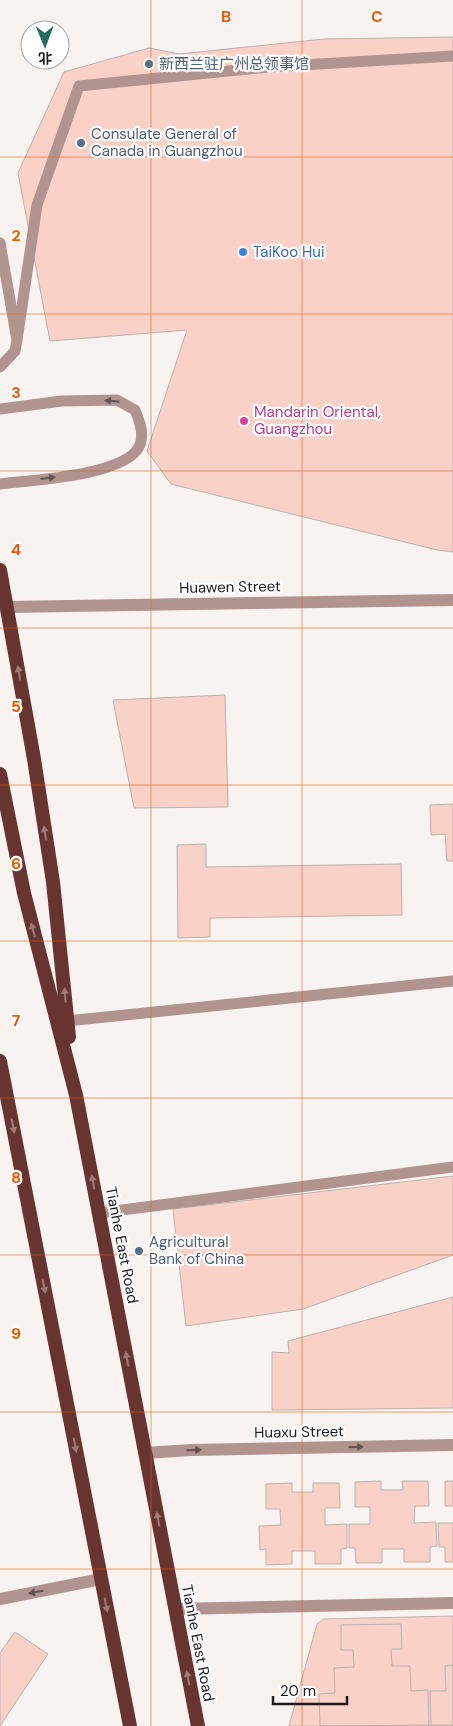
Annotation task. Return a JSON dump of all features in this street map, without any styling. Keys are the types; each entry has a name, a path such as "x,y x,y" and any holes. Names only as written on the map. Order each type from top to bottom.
{"highway":[{"path":"0,570 53,882 76,1095"},
{"name":"Tianhe East Road","path":"0,774 24,893 76,1095 198,1726"},
{"path":"0,1061 130,1726"}],"street":[{"name":"Huawen Street","path":"7,607 453,600"},
{"name":"Huaxu Street","path":"145,1453 191,1450 453,1446"},
{"path":"0,1599 101,1579"},
{"path":"175,1609 453,1603"}],"lane":[{"path":"0,367 15,351 36,205 78,86 269,67 453,56"},
{"path":"0,244 17,340"},
{"path":"0,409 62,401 117,400 136,410 142,429 137,450 118,465 64,477 0,484"},
{"path":"67,1021 453,981"},
{"path":"99,1213 453,1167"}],"building":[{"name":"TaiKoo Hui","path":"453,37 453,552 437,550 171,484 147,451 187,330 50,341 18,173 64,72 149,48 179,54 324,39"},
{"path":"225,695 228,807 134,808 113,700"},
{"path":"453,804 453,861 447,861 445,834 431,835 430,805"},
{"path":"206,844 206,867 401,864 402,915 210,918 210,937 178,938 177,845"},
{"path":"453,1176 453,1255 303,1309 186,1326 173,1209"},
{"path":"453,1297 453,1408 272,1410 272,1352 289,1353 288,1341"},
{"path":"381,1481 381,1490 403,1490 402,1481 428,1481 429,1506 415,1506 414,1523 436,1522 437,1546 430,1547 430,1562 404,1562 404,1549 382,1549 382,1563 356,1563 355,1548 349,1548 349,1524 370,1524 370,1507 355,1507 355,1482"},
{"path":"445,1481 453,1481 453,1506 445,1506"},
{"path":"292,1483 292,1492 313,1492 313,1483 339,1483 340,1508 325,1508 325,1525 347,1524 347,1548 341,1549 341,1564 315,1564 315,1551 292,1551 292,1564 266,1565 266,1549 260,1550 259,1526 281,1525 280,1509 266,1509 266,1484"},
{"path":"438,1523 453,1523 453,1562 445,1562 445,1547 439,1547"},
{"path":"453,1616 453,1726 289,1726 317,1624 324,1619"},
{"path":"401,1624 402,1649 391,1649 392,1666 410,1666 411,1691 428,1690 429,1725 320,1726 319,1694 335,1693 334,1668 354,1667 353,1650 341,1650 341,1625"},
{"path":"15,1632 48,1654 0,1726 0,1653"},
{"path":"453,1665 453,1725 431,1725 430,1691 446,1691 445,1666"}],"place":[{"name":"新西兰驻广州总领事馆","path":"149,64"},
{"name":"Consulate General of Canada in Guangzhou","path":"81,143"},
{"name":"TaiKoo Hui","path":"243,252"},
{"name":"Mandarin Oriental, Guangzhou","path":"244,421"},
{"name":"Agricultural Bank of China","path":"139,1251"}]}
